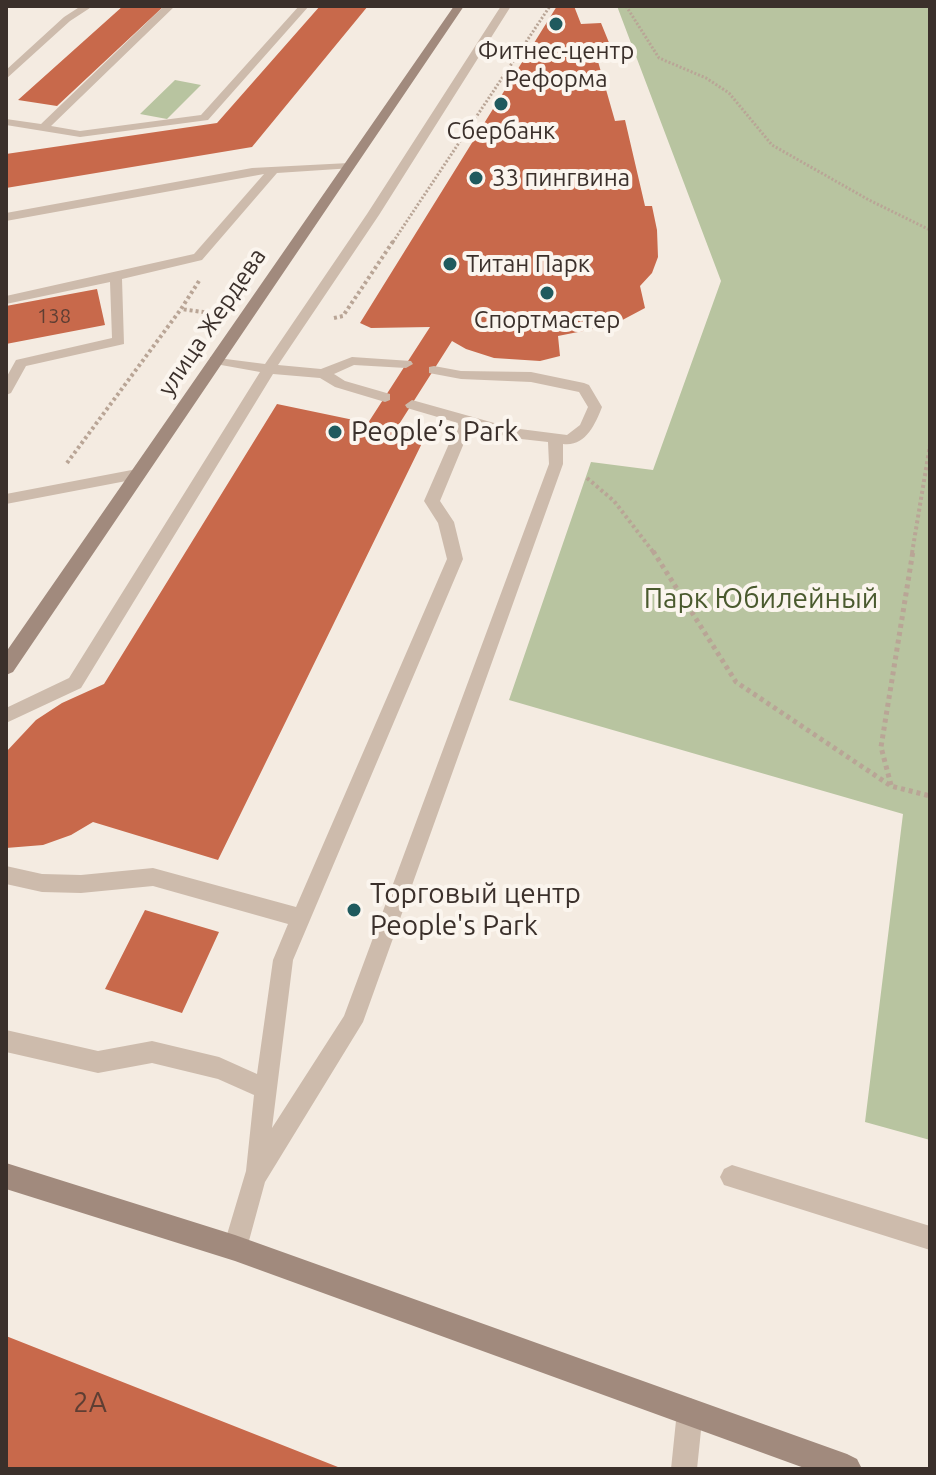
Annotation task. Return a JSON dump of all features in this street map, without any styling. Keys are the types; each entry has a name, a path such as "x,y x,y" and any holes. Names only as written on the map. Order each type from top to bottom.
{"main road":[{"name":"улица Жердева","path":"6,667 459,6"},
{"path":"6,1176 235,1248 847,1469"}],"lane":[{"path":"6,76 67,19 88,6"},
{"path":"43,128 170,6"},
{"path":"6,122 80,134 204,118 304,6"},
{"path":"6,716 75,683 295,326 382,201 506,6"},
{"path":"6,217 252,171 349,166"},
{"path":"6,300 198,257 274,170"},
{"path":"6,390 21,363 119,341 116,277"},
{"path":"215,360 323,374 340,384 385,397"},
{"path":"323,374 352,361 406,364"},
{"path":"412,405 512,433 570,440 586,428 595,407 584,388 531,377 461,375 434,370"},
{"path":"235,1248 255,1177 283,960 455,559 446,522 432,501 466,420"},
{"path":"255,1177 352,1022 556,464 555,439"},
{"path":"6,499 137,474"},
{"path":"6,875 42,883 81,884 153,877 301,918"},
{"path":"6,1041 98,1062 152,1052 219,1068 267,1089"},
{"path":"732,1177 930,1238"},
{"path":"684,1469 690,1411"}],"path":[{"path":"626,6 659,58 706,78 729,93 772,145 869,200 930,230"},
{"path":"46,491 181,309"},
{"path":"891,786 881,747 930,445"},
{"path":"587,478 614,501 650,546 736,682 891,786 930,796"}],"green space":[{"name":"Парк Юбилейный","path":"617,6 930,6 930,1140 865,1122 903,814 509,700 591,462 653,470 721,281"},
{"path":"175,80 201,85 167,119 140,114"}],"building":[{"path":"123,6 164,6 57,106 18,100"},
{"path":"320,6 368,6 252,147 6,188 6,154 217,123"},
{"name":"People’s Park","path":"557,6 574,6 581,24 601,23 612,50 595,51 615,121 625,120 645,206 652,206 657,230 658,257 652,273 640,286 645,308 613,325 558,336 560,356 540,361 494,358 452,341 396,429 426,435 218,860 93,822 71,835 43,845 6,848 6,752 36,720 62,703 104,684 277,404 368,423 430,327 371,328 360,323"},
{"path":"97,289 105,325 6,344 6,306"},
{"path":"145,910 219,932 182,1013 105,989"},
{"path":"6,1336 343,1469 6,1469"}],"place":[{"name":"Фитнес-центр Реформа","path":"556,24"},
{"name":"Сбербанк","path":"501,104"},
{"name":"33 пингвина","path":"476,178"},
{"name":"Титан Парк","path":"450,264"},
{"name":"Спортмастер","path":"547,293"},
{"name":"People’s Park","path":"335,432"},
{"name":"Торговый центр People's Park","path":"354,910"}]}
